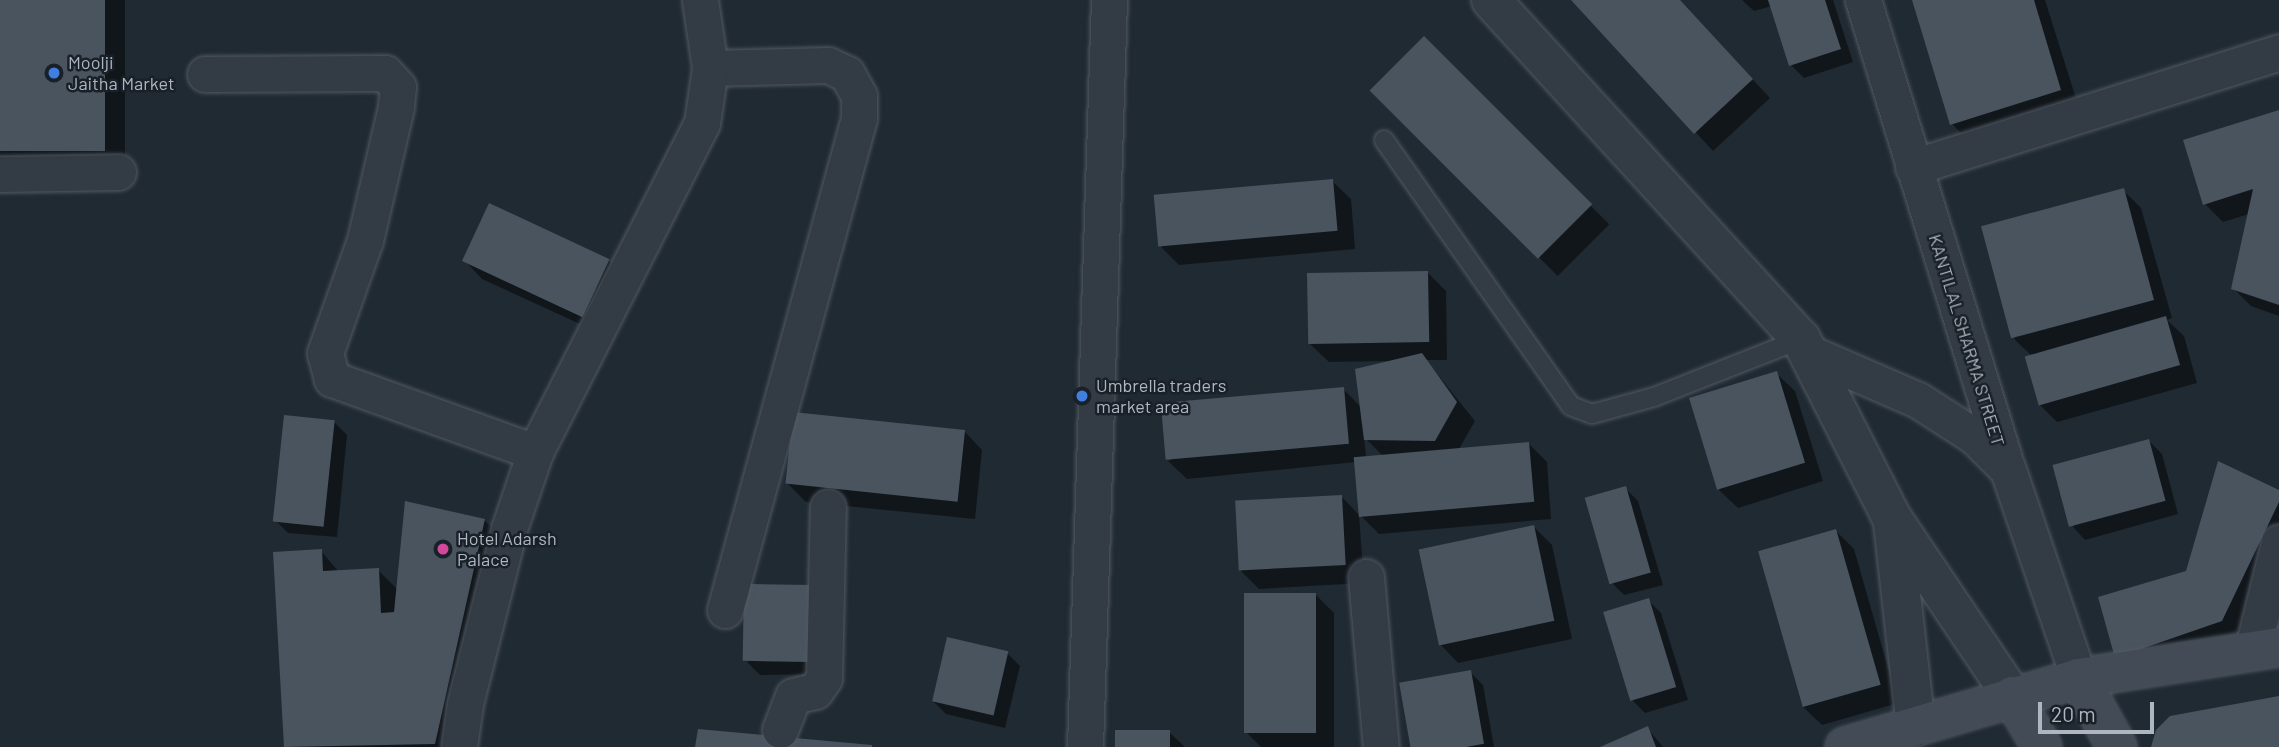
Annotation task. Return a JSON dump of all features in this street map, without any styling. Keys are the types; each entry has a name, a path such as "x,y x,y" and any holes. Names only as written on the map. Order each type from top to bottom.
{"main road":[{"path":"1844,747 1917,737 2012,696 2079,678 2266,647"},
{"path":"2079,678 2117,747"},
{"path":"2012,696 2042,747"}],"street":[{"path":"459,747 465,704 509,528 535,452 702,123 710,68 699,0"},
{"path":"1085,747 1110,0"},
{"path":"1491,0 1806,346 1892,518 2012,696"},
{"name":"KANTILAL SHARMA STREET","path":"1863,0 2008,470 2079,678"},
{"path":"1913,167 2279,52"},
{"path":"710,68 828,65 848,75 859,96 859,118 725,610"},
{"path":"205,74 385,73 398,87 396,107 365,240 325,354 332,379 535,452"},
{"path":"0,174 118,172"},
{"path":"1806,346 1918,400 1974,436 2008,470"},
{"path":"780,730 793,696 815,691 824,678 828,507"},
{"path":"1892,518 1917,737"},
{"path":"2266,647 2279,542"},
{"path":"1366,577 1381,747"}],"lane":[{"path":"1384,140 1571,406 1592,414 1654,397 1806,346"}],"building":[{"name":"Moolji Jaitha Market","path":"0,0 105,0 105,151 0,151"},
{"path":"1571,0 1680,0 1753,79 1694,134"},
{"path":"1768,0 1825,0 1841,49 1789,66"},
{"path":"1912,0 2034,0 2061,90 1950,125"},
{"path":"1424,36 1592,204 1538,259 1370,90"},
{"path":"2279,110 2279,305 2231,289 2253,189 2203,205 2183,140"},
{"path":"1333,179 1338,231 1158,246 1154,195"},
{"path":"2124,188 2154,300 2011,338 1981,226"},
{"path":"489,203 610,259 582,317 462,261"},
{"path":"1428,271 1429,342 1308,344 1307,273"},
{"path":"2166,316 2180,365 2039,406 2025,357"},
{"path":"1422,353 1457,402 1435,441 1364,440 1355,369"},
{"path":"1777,371 1805,463 1717,490 1689,398"},
{"path":"1344,387 1349,444 1166,460 1161,403"},
{"path":"793,412 965,430 958,502 785,484"},
{"path":"284,415 335,420 324,527 273,521"},
{"path":"2149,439 2166,501 2069,527 2052,465"},
{"path":"1529,442 1534,502 1359,517 1354,457"},
{"path":"2218,461 2279,490 2279,502 2222,621 2115,658 2098,597 2186,571"},
{"path":"1626,486 1651,573 1609,584 1585,498"},
{"path":"1342,495 1346,565 1239,571 1235,501"},
{"path":"405,501 485,519 435,744 284,747 273,552 322,549 323,571 379,568 381,613 394,612"},
{"path":"1534,525 1554,621 1439,645 1419,550"},
{"path":"1836,529 1881,685 1803,707 1758,551"},
{"path":"744,584 812,585 811,662 743,661"},
{"path":"1244,593 1316,593 1316,733 1244,733"},
{"path":"1649,598 1676,687 1630,701 1603,612"},
{"path":"947,637 1008,651 994,715 932,701"},
{"path":"1471,670 1484,744 1466,747 1410,747 1399,683"},
{"path":"2279,696 2279,747 2151,747 2156,730 2170,716"},
{"path":"1648,726 1656,747 1600,747"},
{"path":"698,729 872,745 872,747 695,747"},
{"path":"1115,730 1170,730 1170,747 1115,747"}],"place":[{"name":"Moolji Jaitha Market","path":"54,73"},
{"name":"Umbrella traders market area","path":"1082,396"},
{"name":"Hotel Adarsh Palace","path":"443,549"}]}
